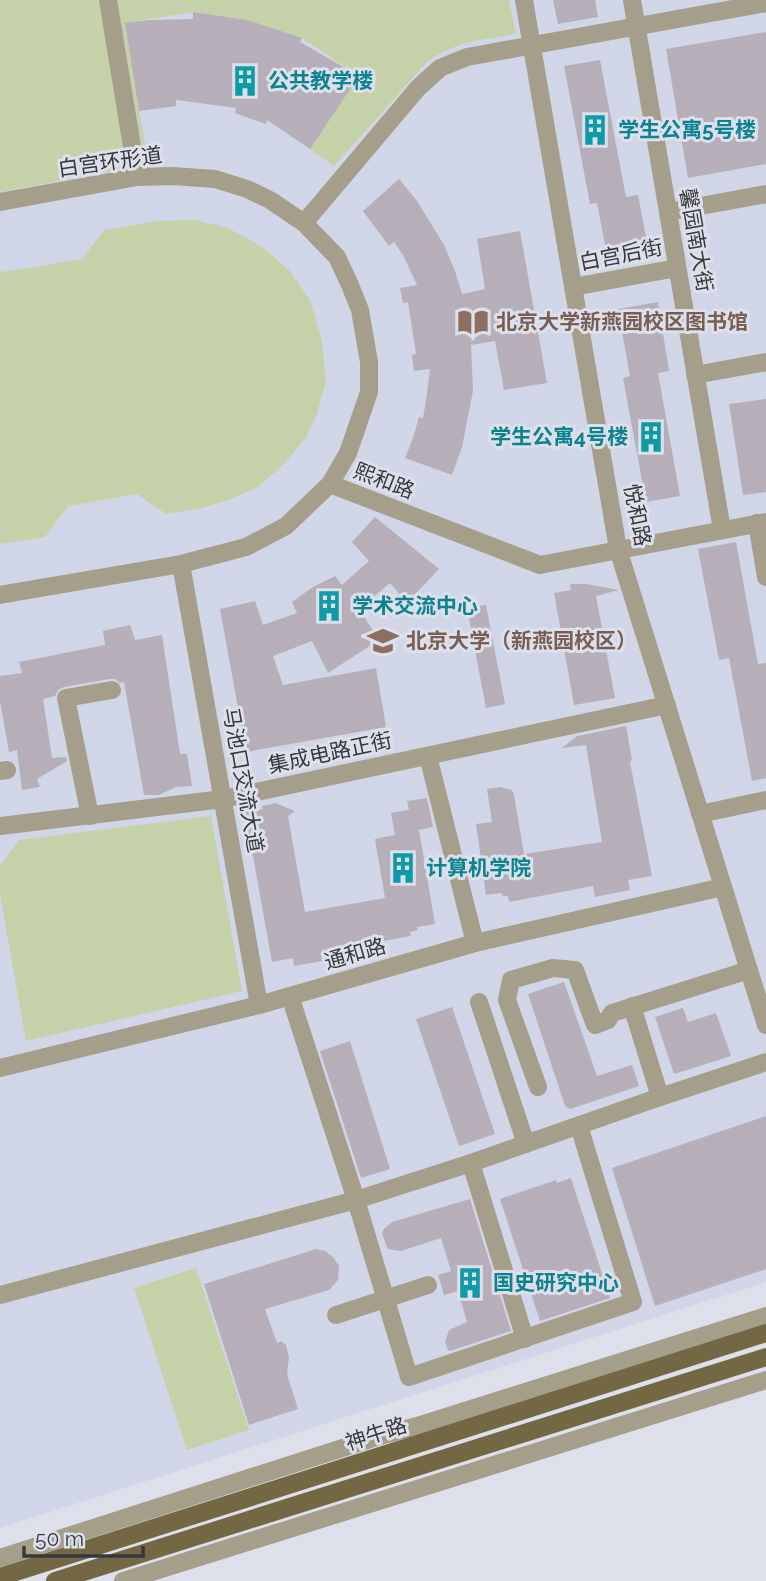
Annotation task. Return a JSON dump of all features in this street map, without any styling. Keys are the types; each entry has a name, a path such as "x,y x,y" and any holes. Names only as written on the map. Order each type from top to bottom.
{"main road":[{"name":"神牛路","path":"0,1577 766,1333"},
{"name":"神牛路","path":"55,1581 766,1357"}],"street":[{"path":"108,0 136,177"},
{"name":"悦和路","path":"524,0 618,549 766,1025"},
{"name":"馨园南大街","path":"632,0 722,530"},
{"path":"304,223 418,88 440,68 467,57 744,3 766,3"},
{"name":"白宫环形道","path":"0,202 136,177 172,176 215,179 247,189 270,200 304,223 337,257 346,276 360,310 369,362 369,393 348,453 330,484"},
{"path":"668,212 766,194"},
{"name":"白宫后街","path":"573,287 677,268"},
{"path":"695,375 766,362"},
{"name":"熙和路","path":"0,595 181,564 246,547 286,526 330,484 540,565 762,522"},
{"path":"762,522 766,578"},
{"name":"马池口交流大道","path":"181,564 259,1005"},
{"path":"90,816 66,698 113,690"},
{"name":"集成电路正街","path":"0,826 223,799 667,705"},
{"path":"428,756 475,943"},
{"path":"699,814 766,800"},
{"name":"通和路","path":"0,1068 259,1005 475,943 723,887"},
{"path":"538,1087 506,1000 510,980 553,968 575,970 596,1025 608,1020 611,1013 749,970"},
{"path":"290,996 356,1200 409,1377 633,1302 579,1126"},
{"path":"479,1002 526,1144"},
{"path":"632,1006 660,1097"},
{"path":"0,1295 356,1200 766,1062"},
{"path":"471,1163 525,1339"},
{"path":"336,1315 428,1285"},
{"name":"神牛路","path":"0,1558 766,1316"},
{"path":"123,1581 766,1380"}],"shaded area":[{"name":"北京大学（新燕园校区）","path":"0,0 766,0 766,1282 0,1528"}],"green space":[{"path":"0,0 509,0 516,34 460,45 428,61 334,166 310,149 359,76 302,38 240,19 193,12 125,23 148,164 0,192"},
{"path":"195,220 228,228 261,246 289,270 310,300 322,341 326,381 317,414 307,436 283,465 259,486 229,500 166,514 137,494 68,506 45,537 0,544 0,270 4,272 82,259 104,230 157,221"},
{"path":"211,816 242,991 26,1041 0,894 0,866 19,840"},
{"path":"196,1268 249,1430 187,1450 134,1288"}],"building":[{"path":"553,0 595,0 598,17 558,24"},
{"name":"公共教学楼","path":"193,12 247,20 302,38 300,42 359,76 310,149 267,120 266,124 235,113 236,108 176,100 176,106 139,111 125,23 193,19"},
{"path":"766,32 766,164 688,178 666,49"},
{"name":"学生公寓5号楼","path":"600,60 626,197 638,195 649,252 608,260 597,203 590,204 564,66"},
{"name":"北京大学新燕园校区图书馆","path":"399,179 417,201 444,245 462,294 485,289 477,239 520,231 547,383 504,390 495,341 471,345 473,391 462,447 452,475 405,458 419,417 423,418 430,369 414,371 412,355 416,354 408,302 403,303 400,288 417,285 394,242 389,246 363,211"},
{"name":"学生公寓4号楼","path":"658,302 669,371 658,373 680,496 646,502 623,378 630,376 618,309"},
{"path":"766,399 766,492 743,495 729,404"},
{"name":"学术交流中心","path":"375,517 439,569 407,603 390,583 359,609 379,640 328,673 312,641 273,656 283,685 376,668 386,727 246,752 220,609 255,601 263,625 297,613 292,602 335,576 342,585 369,561 352,542"},
{"path":"736,542 758,664 766,663 766,778 752,781 729,658 719,660 698,549"},
{"path":"570,584 619,590 596,596 615,698 574,705 554,593 571,590"},
{"path":"486,605 505,704 486,708 467,608"},
{"path":"130,625 135,640 162,635 180,754 187,754 192,786 176,787 159,795 144,795 124,682 110,679 64,687 58,690 55,696 43,699 52,758 66,757 67,761 37,779 40,787 22,790 17,750 9,752 0,701 0,676 22,673 19,662 105,645 103,631"},
{"path":"626,726 632,760 630,762 652,876 628,880 630,890 595,897 593,886 509,902 508,896 501,893 486,895 476,824 492,822 487,789 500,787 512,790 524,854 602,842 586,745 562,748 577,736"},
{"name":"计算机学院","path":"427,798 433,827 419,830 435,924 417,927 418,930 410,932 411,936 321,952 322,961 294,966 293,958 272,962 245,812 263,809 262,806 275,803 295,811 288,816 305,912 385,898 375,839 395,835 391,813 409,810 407,801"},
{"path":"564,982 597,1076 632,1065 639,1086 570,1109 565,1106 528,994"},
{"path":"452,1007 495,1134 459,1146 416,1019"},
{"path":"683,1008 688,1022 716,1013 731,1056 674,1074 655,1017"},
{"path":"350,1041 390,1169 361,1178 320,1051"},
{"path":"766,1116 766,1269 655,1306 612,1168"},
{"path":"571,1178 610,1298 540,1321 500,1199 556,1180 557,1183"},
{"name":"国史研究中心","path":"470,1199 511,1331 450,1351 445,1342 449,1330 467,1322 458,1291 444,1295 438,1275 451,1271 441,1238 401,1251 388,1249 382,1233 392,1222"},
{"path":"316,1249 333,1257 339,1266 338,1280 329,1290 265,1309 277,1343 281,1341 286,1345 289,1357 287,1374 298,1409 249,1425 204,1284"}],"place":[{"name":"公共教学楼","path":"245,81"},
{"name":"学生公寓5号楼","path":"595,130"},
{"name":"北京大学新燕园校区图书馆","path":"473,322"},
{"name":"学生公寓4号楼","path":"651,437"},
{"name":"学术交流中心","path":"329,606"},
{"name":"北京大学（新燕园校区）","path":"383,641"},
{"name":"计算机学院","path":"403,868"},
{"name":"国史研究中心","path":"470,1283"}]}
